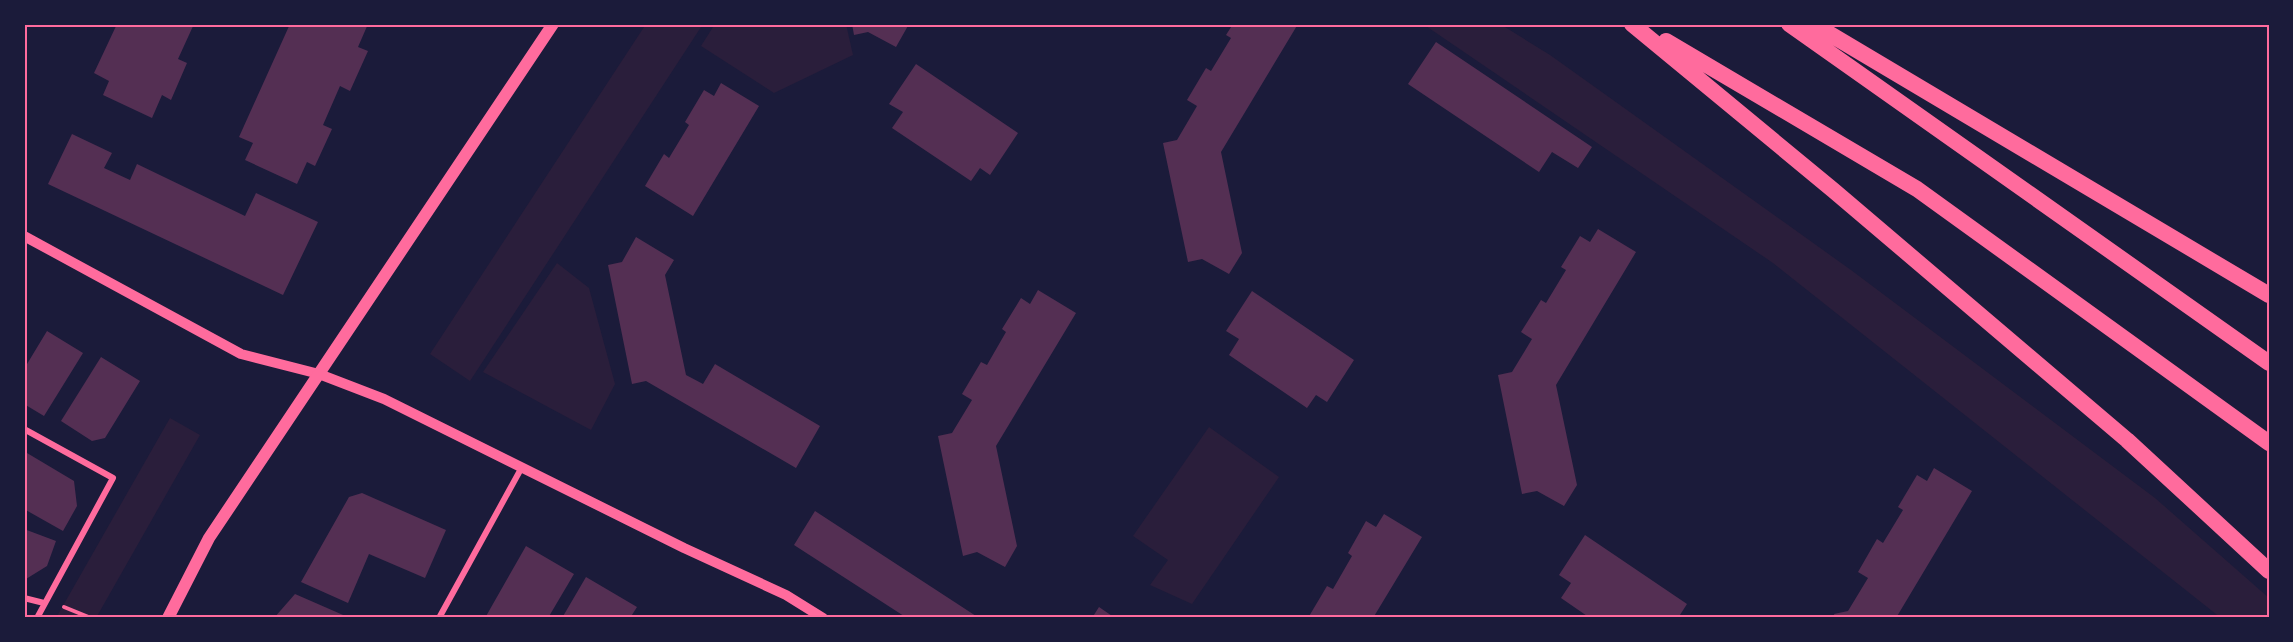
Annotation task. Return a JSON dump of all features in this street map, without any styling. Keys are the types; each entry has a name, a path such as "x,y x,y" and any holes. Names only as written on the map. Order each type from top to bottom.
{"highway":[{"path":"1635,24 1917,189 2269,443"},
{"path":"1635,24 2127,440 2269,572"},
{"path":"1789,24 2269,363"},
{"path":"1813,24 2269,296"}],"main road":[{"path":"168,618 209,537 553,24"}],"street":[{"path":"24,236 241,354 319,374 384,399 684,548 786,595 823,618"},
{"path":"24,429 113,478 37,618"},
{"path":"439,618 522,467"},
{"path":"24,598 44,603"}],"path":[{"path":"61,606 91,618"}],"shaded area":[{"path":"646,24 703,24 470,381 430,354"},
{"path":"715,24 846,24 853,55 774,93 701,46"},
{"path":"1423,24 1500,24 1550,55 1851,270 2155,498 2269,598 2269,618 2221,618 1773,263"},
{"path":"557,263 589,288 615,384 591,430 483,372"},
{"path":"170,418 200,435 96,618 56,618"},
{"path":"1209,427 1279,477 1192,604 1150,585 1168,560 1133,536"}],"building":[{"path":"117,24 194,24 178,59 187,63 171,100 162,95 152,118 103,95 109,81 94,73"},
{"path":"290,24 368,24 358,47 368,51 350,91 340,86 323,125 332,129 315,166 307,162 297,184 245,160 253,143 239,137"},
{"path":"852,24 909,24 896,47 868,32 854,35"},
{"path":"1233,24 1298,24 1221,152 1242,253 1229,274 1202,259 1188,262 1163,143 1177,140 1197,106 1187,100 1206,68 1211,71 1231,38 1226,35"},
{"path":"1436,42 1592,147 1578,168 1552,152 1539,172 1408,84"},
{"path":"916,64 1018,133 990,175 980,168 971,181 892,128 903,112 889,104"},
{"path":"721,83 759,106 693,216 645,186 664,154 669,158 689,125 685,122 704,90 714,96"},
{"path":"72,134 112,153 104,168 130,180 137,164 245,216 256,193 318,222 283,295 48,184"},
{"path":"1598,229 1636,252 1556,385 1577,485 1564,506 1537,491 1522,494 1498,375 1512,372 1532,339 1521,332 1541,300 1546,303 1566,270 1561,267 1580,236 1590,242"},
{"path":"636,237 674,260 665,275 686,375 703,384 715,364 820,426 796,468 646,381 632,384 608,265 622,262"},
{"path":"1038,290 1076,313 996,446 1017,546 1005,567 977,552 963,556 938,436 952,433 972,400 962,394 981,362 987,365 1006,332 1002,329 1021,298 1030,304"},
{"path":"1252,291 1354,360 1327,402 1316,395 1307,408 1229,355 1239,339 1226,331"},
{"path":"47,331 83,353 44,416 24,404 24,369"},
{"path":"101,357 140,381 105,438 92,441 61,421"},
{"path":"27,453 74,481 77,506 63,531 24,509 24,459"},
{"path":"1934,468 1972,491 1896,618 1835,618 1834,614 1848,611 1868,578 1858,572 1877,539 1883,543 1903,510 1898,507 1917,475 1927,481"},
{"path":"362,493 446,530 425,578 369,554 348,603 301,582 349,497"},
{"path":"815,511 976,616 974,618 907,618 794,545"},
{"path":"1384,514 1422,537 1373,618 1308,618 1327,586 1333,589 1352,556 1348,553 1366,521 1376,527"},
{"path":"24,529 56,541 47,566 26,579 24,579"},
{"path":"1585,535 1687,604 1678,618 1590,618 1561,598 1571,583 1559,575"},
{"path":"526,546 574,574 548,618 485,618"},
{"path":"586,577 637,607 630,618 562,618"},
{"path":"295,594 350,618 274,618"},
{"path":"1099,607 1115,618 1092,618"}]}
